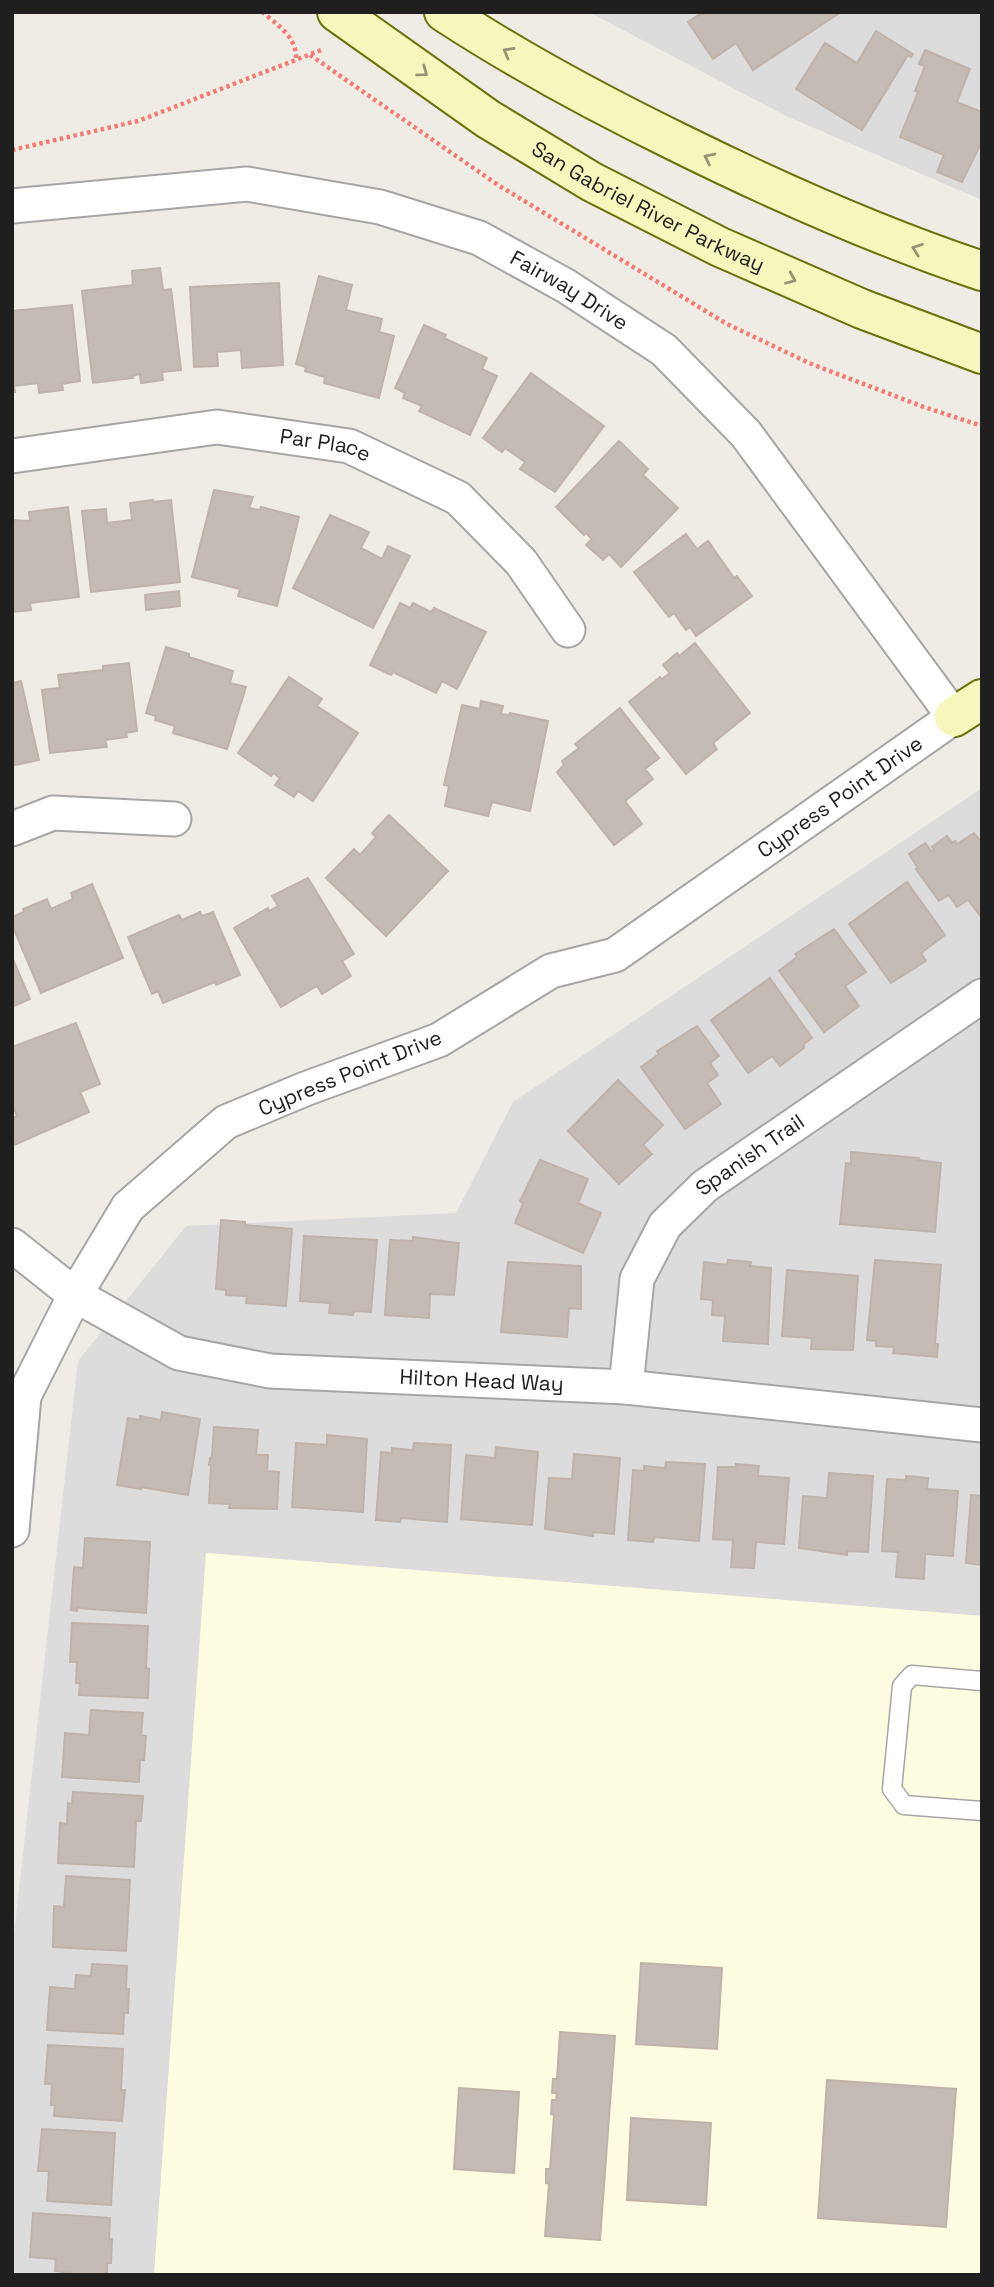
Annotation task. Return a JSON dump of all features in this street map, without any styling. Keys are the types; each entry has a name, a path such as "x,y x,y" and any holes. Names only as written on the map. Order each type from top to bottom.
{"main road":[{"name":"San Gabriel River Parkway","path":"337,12 488,119 592,181 732,253 862,309 982,354"},
{"path":"444,12 485,39 592,100 772,189 914,248 982,271"}],"street":[{"name":"Fairway Drive","path":"12,206 247,184 380,207 479,237 566,286 664,350 746,434 968,708"},
{"name":"Par Place","path":"12,456 217,427 349,446 458,498 521,562 568,631"},
{"name":"Cypress Point Drive","path":"12,1530 24,1396 75,1295 128,1207 226,1122 439,1040 551,971 615,955 968,708"},
{"path":"12,829 53,813 174,819"},
{"name":"Spanish Trail","path":"626,1387 637,1279 665,1225 705,1186 982,996"},
{"name":"Hilton Head Way","path":"12,1245 75,1295 179,1353 270,1371 626,1387 982,1425"}],"lane":[{"path":"982,1681 912,1675 902,1686 892,1789 904,1805 982,1811"}],"path":[{"path":"12,150 138,121 296,60 293,44 263,13"},
{"path":"310,54 498,185 727,324 809,363 982,426"}],"shaded area":[{"path":"589,12 982,12 982,200 786,116"},
{"path":"982,788 982,1616 207,1553 154,2275 12,2275 12,1952 78,1361 186,1226 456,1213 513,1102"},
{"path":"206,1553 982,1616 982,2275 154,2275"}],"building":[{"path":"703,12 841,12 753,70 736,43 713,59 688,22"},
{"path":"876,31 913,54 911,57 908,55 862,130 796,89 825,43 857,63"},
{"path":"925,50 970,69 957,102 982,112 982,141 962,182 937,172 944,155 900,137 918,92 915,91 925,66 919,64"},
{"path":"160,268 163,290 171,289 181,370 162,372 163,380 141,383 140,374 132,376 133,378 93,383 82,291 133,285 132,271"},
{"path":"319,276 352,285 346,310 382,319 379,332 394,336 379,398 324,383 325,377 305,371 306,367 296,364"},
{"path":"279,283 283,365 242,368 241,350 217,352 218,366 194,367 190,287"},
{"path":"72,305 80,381 62,384 63,390 39,393 38,383 14,386 15,392 12,392 12,311"},
{"path":"424,325 446,335 444,338 487,358 482,369 497,376 470,435 419,411 422,406 403,398 405,393 395,388"},
{"path":"531,373 604,426 555,492 520,469 525,462 505,448 502,452 483,438"},
{"path":"619,441 648,469 643,475 678,508 621,567 609,554 603,560 586,545 592,539 586,533 584,535 556,507"},
{"path":"214,490 253,497 249,508 260,510 261,507 299,517 277,606 238,596 240,589 192,577"},
{"path":"171,500 180,582 91,592 82,511 106,509 107,523 132,520 130,503"},
{"path":"68,507 79,597 30,603 31,610 12,612 12,520 30,521 29,512"},
{"path":"330,515 369,532 361,548 382,559 388,546 410,556 373,628 293,588"},
{"path":"686,534 697,549 708,541 734,578 737,576 752,596 696,636 690,627 686,630 674,613 669,617 634,572"},
{"path":"179,591 180,606 146,610 145,595"},
{"path":"400,603 410,608 413,603 431,612 434,608 486,632 457,689 442,681 436,693 393,672 391,675 370,665"},
{"path":"695,643 750,713 713,743 717,749 686,774 629,702 660,677 662,679 670,673 663,665"},
{"path":"166,647 233,671 230,683 246,687 227,749 173,733 175,726 155,720 156,716 146,713"},
{"path":"129,663 137,731 126,733 127,737 105,740 107,747 50,753 42,690 60,688 58,675 103,670 103,666"},
{"path":"289,677 322,699 317,706 358,733 313,801 298,791 294,797 275,785 280,778 273,773 271,776 238,753"},
{"path":"21,681 39,760 15,765 12,751 12,683"},
{"path":"481,701 503,706 501,714 510,713 548,721 530,811 492,802 488,816 445,806 449,786 444,785 462,705 480,709"},
{"path":"620,708 659,758 645,769 653,779 625,801 642,824 614,845 557,772 564,765 562,761 579,748 575,744"},
{"path":"389,815 448,871 386,936 326,878 354,849 360,855 376,837 372,833"},
{"path":"974,833 982,843 982,918 968,900 957,907 949,895 939,901 916,869 918,868 909,854 925,843 932,852 932,847 947,836 952,843 955,841 957,844"},
{"path":"308,878 354,954 342,961 351,976 322,994 317,986 281,1007 234,928 268,908 269,911 278,906 272,896"},
{"path":"907,882 945,935 921,953 926,961 891,983 849,924"},
{"path":"92,884 123,958 41,993 12,925 12,917 47,899 51,909 73,899 71,893"},
{"path":"200,912 202,916 213,912 240,975 163,1003 158,991 152,994 128,937 179,915 182,920"},
{"path":"834,929 866,972 845,986 859,1006 824,1032 779,971 797,957 795,954"},
{"path":"12,957 30,999 12,1007"},
{"path":"770,978 812,1038 804,1044 804,1048 780,1066 772,1056 748,1073 711,1020"},
{"path":"76,1023 100,1084 80,1092 89,1112 14,1145 12,1118 17,1116 12,1104 12,1047"},
{"path":"697,1026 719,1056 710,1063 718,1075 707,1083 721,1104 685,1129 641,1067 659,1054 657,1051"},
{"path":"618,1080 663,1125 643,1145 652,1154 619,1184 568,1131"},
{"path":"851,1152 919,1158 918,1160 941,1163 935,1232 840,1224 846,1163 851,1164"},
{"path":"540,1160 588,1179 578,1203 601,1213 583,1253 515,1223 523,1203 520,1201"},
{"path":"221,1220 292,1229 286,1306 246,1303 247,1296 226,1295 226,1290 216,1289"},
{"path":"304,1236 377,1240 371,1312 354,1311 353,1315 329,1313 330,1303 300,1301"},
{"path":"413,1237 459,1243 454,1295 430,1294 429,1318 385,1315 390,1240 413,1241"},
{"path":"728,1260 751,1262 750,1266 771,1268 768,1344 723,1341 725,1316 712,1315 713,1300 701,1299 704,1262 727,1265"},
{"path":"875,1260 941,1265 935,1344 938,1344 937,1357 893,1353 894,1347 876,1346 876,1341 867,1340"},
{"path":"508,1262 581,1266 581,1309 569,1308 567,1337 501,1332"},
{"path":"787,1270 858,1276 853,1350 811,1349 812,1338 782,1336"},
{"path":"162,1412 200,1419 188,1495 117,1485 128,1418 140,1420 140,1416 161,1420"},
{"path":"214,1427 258,1430 256,1455 268,1455 267,1471 279,1472 277,1509 229,1508 230,1504 209,1503 209,1465"},
{"path":"327,1435 367,1439 363,1512 292,1507 296,1443 327,1445"},
{"path":"414,1443 451,1445 447,1522 401,1518 400,1522 376,1520 381,1452 392,1453 392,1448 413,1450"},
{"path":"496,1447 538,1452 532,1525 461,1519 466,1455 495,1458"},
{"path":"574,1454 620,1458 614,1534 593,1532 593,1536 545,1529 549,1478 572,1479"},
{"path":"666,1462 705,1464 699,1541 654,1537 653,1542 628,1540 633,1470 644,1471 644,1466 665,1468"},
{"path":"736,1464 759,1466 758,1476 789,1478 784,1544 756,1542 754,1568 731,1567 733,1540 713,1539 718,1467 736,1467"},
{"path":"829,1473 873,1476 868,1552 847,1551 847,1555 799,1548 803,1496 827,1498"},
{"path":"906,1476 928,1478 927,1489 958,1491 953,1556 925,1554 924,1579 896,1577 898,1552 882,1551 887,1479 906,1480"},
{"path":"971,1495 982,1496 982,1565 966,1563"},
{"path":"85,1538 150,1542 146,1613 77,1608 77,1611 71,1610 74,1567 83,1568"},
{"path":"72,1623 148,1626 148,1698 79,1695 80,1683 76,1683 77,1662 70,1662"},
{"path":"91,1710 143,1713 141,1735 146,1736 144,1760 140,1760 139,1782 62,1777 65,1733 89,1735"},
{"path":"73,1792 143,1796 141,1821 136,1821 134,1867 58,1863 60,1823 67,1824 68,1803 72,1804"},
{"path":"66,1876 130,1880 126,1951 53,1947 54,1906 64,1907"},
{"path":"641,1963 722,1968 717,2049 636,2044"},
{"path":"92,1964 127,1966 128,2013 124,2013 123,2034 47,2030 50,1987 75,1989 76,1975 91,1976"},
{"path":"560,2032 615,2036 600,2240 545,2236 549,2184 546,2183 546,2169 550,2169 554,2115 551,2114 552,2100 556,2100 557,2093 552,2093 553,2079 557,2079"},
{"path":"48,2045 123,2049 121,2090 125,2090 122,2121 54,2116 55,2105 51,2105 52,2084 45,2084"},
{"path":"827,2080 956,2089 946,2227 818,2218"},
{"path":"459,2088 519,2092 514,2173 454,2169"},
{"path":"631,2118 711,2123 706,2205 627,2200"},
{"path":"42,2129 115,2133 111,2205 47,2201 49,2171 38,2171"},
{"path":"33,2213 110,2218 111,2263 107,2263 107,2275 71,2275 55,2271 56,2259 30,2257"}]}
